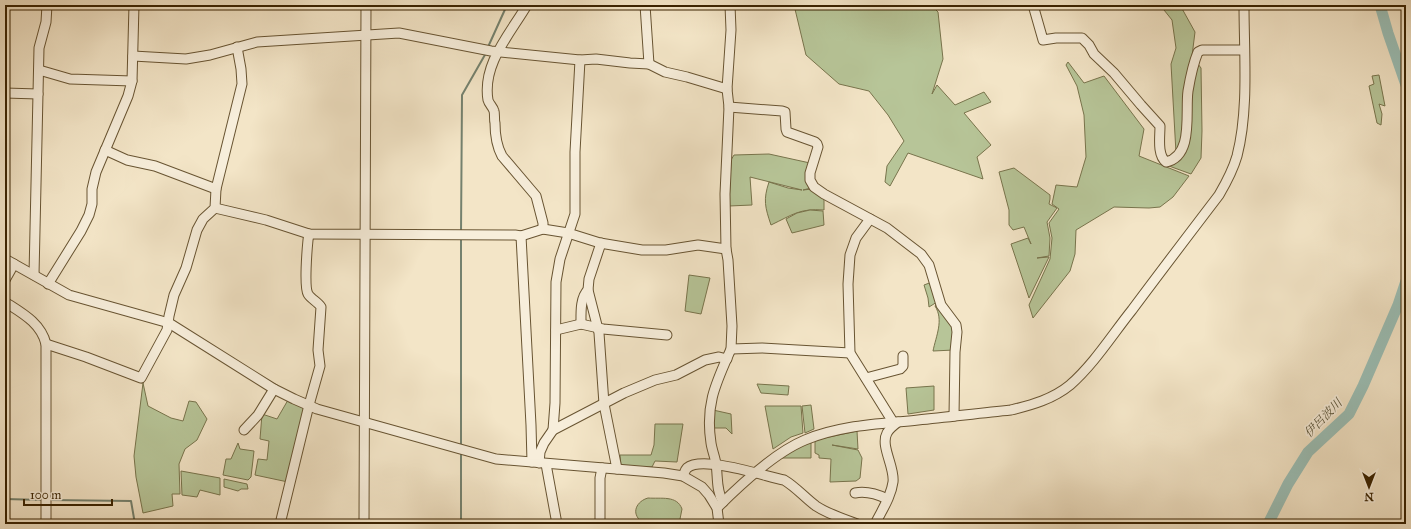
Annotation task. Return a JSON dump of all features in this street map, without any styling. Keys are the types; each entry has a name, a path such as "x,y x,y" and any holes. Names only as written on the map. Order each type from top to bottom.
{"street":[{"path":"34,275 39,48 46,22 47,5"},
{"path":"48,284 81,231 89,215 92,204 92,189 96,172 126,102 132,82 134,5"},
{"path":"364,524 366,5"},
{"path":"527,5 491,50 488,80 488,101 494,111 496,145 502,156 536,196 543,223 543,229"},
{"path":"645,5 649,64"},
{"path":"719,524 720,505 716,463 711,444 709,420 714,390 731,349 732,326 726,249 725,194 729,107 728,89 731,30 730,5"},
{"path":"1033,5 1043,40 1082,38 1089,45 1094,54 1114,73 1160,126 1161,155 1166,162 1171,161 1184,147 1187,126 1188,92 1198,52 1202,50 1244,50"},
{"path":"720,505 755,473 784,452 808,439 824,433 895,422 1011,410 1030,406 1048,399 1069,386 1086,369 1214,202 1229,178 1236,157 1244,118 1244,5"},
{"path":"133,56 186,59 210,55 256,42 399,33 491,50 580,60 596,59 649,64 665,72 728,89"},
{"path":"46,344 141,378 167,330 174,296 186,268 197,230 203,219 215,208 216,189 242,84 237,47"},
{"path":"553,430 555,403 556,282 560,259 575,214 575,152 580,60"},
{"path":"38,70 70,79 132,82"},
{"path":"5,93 38,94"},
{"path":"729,107 785,112 786,129 788,132 818,144 810,173 810,180 814,187 824,194 887,228 924,258 933,274 941,305 956,325 954,416"},
{"path":"105,150 127,160 155,166 216,189"},
{"path":"215,208 266,220 309,234 521,236 543,229 568,233 601,243 642,250 666,250 698,245 726,249"},
{"path":"870,219 856,238 850,256 848,284 850,353 895,422"},
{"path":"280,524 308,405 320,366 318,350 321,307 319,303 308,294 307,290 309,234"},
{"path":"521,236 531,425 539,463 557,524"},
{"path":"601,243 588,279 588,290 597,328 604,404 617,469"},
{"path":"5,259 70,295 169,323 274,389 308,405 496,459 664,473 682,476 702,487 720,505"},
{"path":"5,280 14,264"},
{"path":"581,324 582,305 585,293 588,290"},
{"path":"5,302 30,319 39,329 46,344 46,524"},
{"path":"556,330 581,324 597,328 667,335"},
{"path":"731,349 762,348 850,353"},
{"path":"866,378 900,369 903,366 904,356"},
{"path":"539,463 540,452 553,430 624,393 656,380 676,375 704,360 718,357 727,359"},
{"path":"244,430 258,415 274,389"},
{"path":"875,524 891,492 894,480 885,439 887,433 895,422"},
{"path":"682,476 686,468 693,465 716,463 784,480 791,484 798,492 817,507 857,524"},
{"path":"600,524 600,478 602,468"},
{"path":"855,493 864,491 887,500"}],"green space":[{"path":"794,5 931,5 938,12 943,59 932,94 937,85 955,105 984,92 991,102 964,113 991,145 977,157 983,179 908,153 890,186 885,182 887,166 904,141 888,115 869,91 839,84 806,55"},
{"path":"1160,5 1180,5 1195,32 1192,56 1201,68 1202,131 1201,158 1191,174 1169,166 1176,153 1171,64 1176,48 1172,20"},
{"path":"1068,62 1084,83 1104,76 1144,129 1139,156 1189,176 1173,197 1160,207 1114,207 1076,230 1075,254 1070,271 1033,318 1029,305 1050,259 1052,238 1049,223 1059,209 1052,204 1056,185 1077,187 1086,157 1084,115 1077,86 1066,65"},
{"path":"1379,75 1385,106 1379,104 1382,114 1381,125 1377,123 1369,86 1374,84 1372,76"},
{"path":"769,154 810,163 811,188 803,190 812,189 824,198 824,210 802,211 771,225 766,204 766,194 769,182 788,188 802,190 750,177 752,205 729,206 731,160 734,155"},
{"path":"1014,168 1050,195 1049,204 1057,208 1047,222 1050,238 1049,256 1037,258 1049,257 1029,298 1011,244 1028,238 1031,244 1024,227 1013,230 1009,225 1009,210 999,172"},
{"path":"810,210 823,211 824,225 792,233 786,219 797,213"},
{"path":"689,275 710,278 701,314 685,311"},
{"path":"932,282 937,302 929,307 924,285"},
{"path":"938,302 955,325 954,350 933,351 939,322 938,311 935,306"},
{"path":"143,383 148,406 171,418 183,421 189,401 196,402 207,419 197,440 185,449 179,464 180,494 172,494 173,506 143,513 136,477 134,456"},
{"path":"757,384 789,386 788,395 761,393"},
{"path":"934,386 934,410 908,414 906,388"},
{"path":"288,400 304,407 288,482 255,475 258,459 267,460 269,441 260,439 262,414 277,419"},
{"path":"811,405 814,429 805,433 802,406"},
{"path":"765,406 801,406 803,433 791,437 773,449"},
{"path":"713,410 731,414 732,434 726,428 712,428"},
{"path":"655,424 683,424 677,462 655,461 652,467 621,466 620,455 651,455 654,445"},
{"path":"857,431 858,449 832,445 858,450 862,458 860,478 856,481 830,482 831,459 819,458 819,455 815,453 815,440"},
{"path":"811,441 811,458 781,458 785,454"},
{"path":"238,443 240,449 254,451 251,477 248,480 223,475 226,459 231,459"},
{"path":"181,471 220,478 220,495 200,490 197,497 182,495"},
{"path":"224,479 247,484 248,489 241,489 238,491 224,487"},
{"path":"648,498 668,499 676,502 682,509 680,519 673,524 662,525 642,522 636,515 636,508 641,502"}],"waterway":[{"path":"488,47 507,5"},
{"name":"伊呂波川","path":"1380,5 1406,85"},
{"path":"461,233 462,95 486,53"},
{"path":"461,237 461,447"},
{"name":"伊呂波川","path":"1268,524 1288,484 1308,452 1349,414 1363,386 1398,305 1406,281"},
{"path":"461,451 461,524"},
{"path":"5,499 43,500"},
{"path":"49,500 131,501 135,524"}]}
